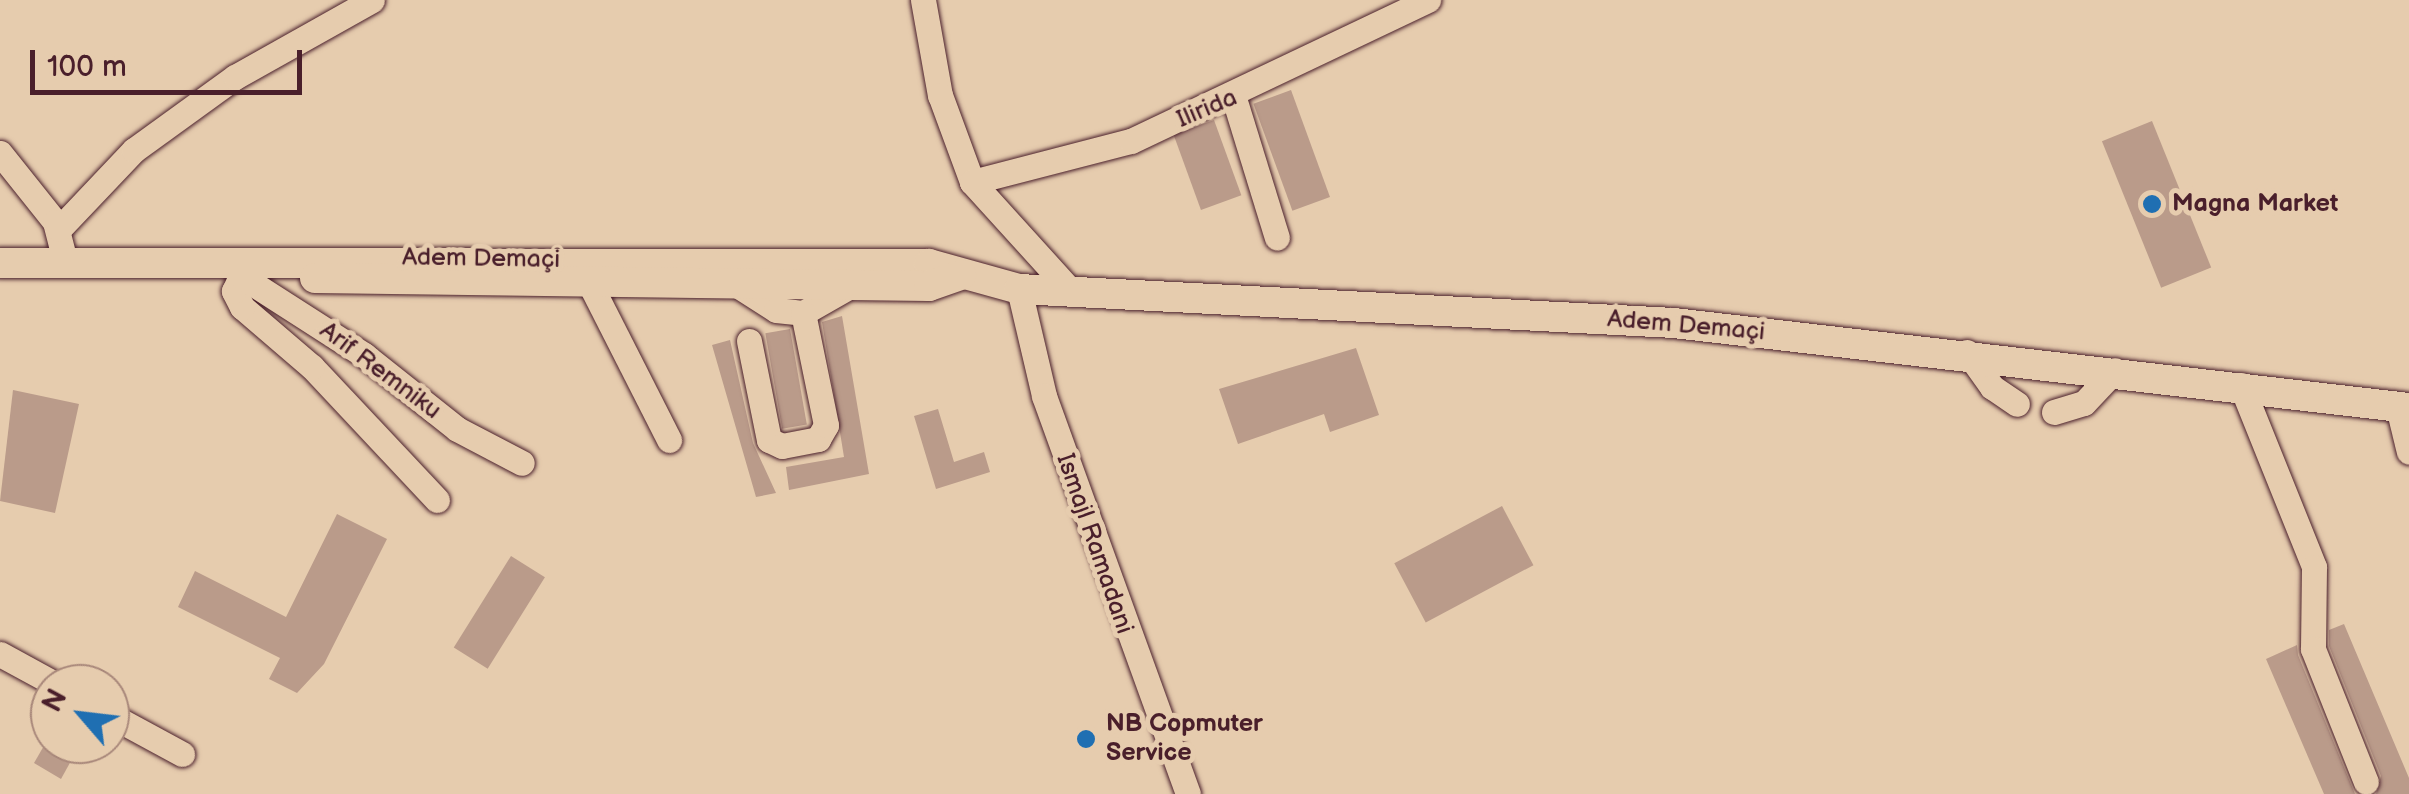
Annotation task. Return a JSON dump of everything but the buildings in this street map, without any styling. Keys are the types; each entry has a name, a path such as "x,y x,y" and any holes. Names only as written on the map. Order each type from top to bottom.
{"main road":[{"name":"Adem Demaçi","path":"0,263 929,264 961,276 1019,288 1674,323 1968,352 2404,408"},
{"name":"Adem Demaçi","path":"0,282 240,276 929,286 961,276"}],"street":[{"path":"59,229 148,140 235,77 372,0"},
{"path":"924,0 940,95 972,182 1069,290"},
{"name":"Ilirida","path":"972,182 1080,157 1234,98 1428,0"},
{"path":"1234,98 1277,238"},
{"path":"0,153 59,229 65,261"},
{"path":"240,276 234,291 242,308 312,367 437,500"},
{"name":"Arif Remniku","path":"240,276 364,355 457,429 522,463"},
{"path":"590,284 669,440"},
{"path":"737,285 776,310 803,313 852,285"},
{"name":"Ismajl Ramadani","path":"1019,288 1056,432 1188,794"},
{"path":"749,341 770,440 782,446 818,439 826,425 803,313"},
{"path":"1968,352 1992,387 2018,404"},
{"path":"2054,412 2084,403 2115,370"},
{"path":"2241,385 2314,567 2313,649 2366,782"},
{"path":"2404,408 2409,452"},
{"path":"0,654 30,670"},
{"path":"130,725 182,754"}],"place":[{"name":"Magna Market","path":"2152,204"},
{"name":"NB Copmuter Service","path":"1086,739"}]}
